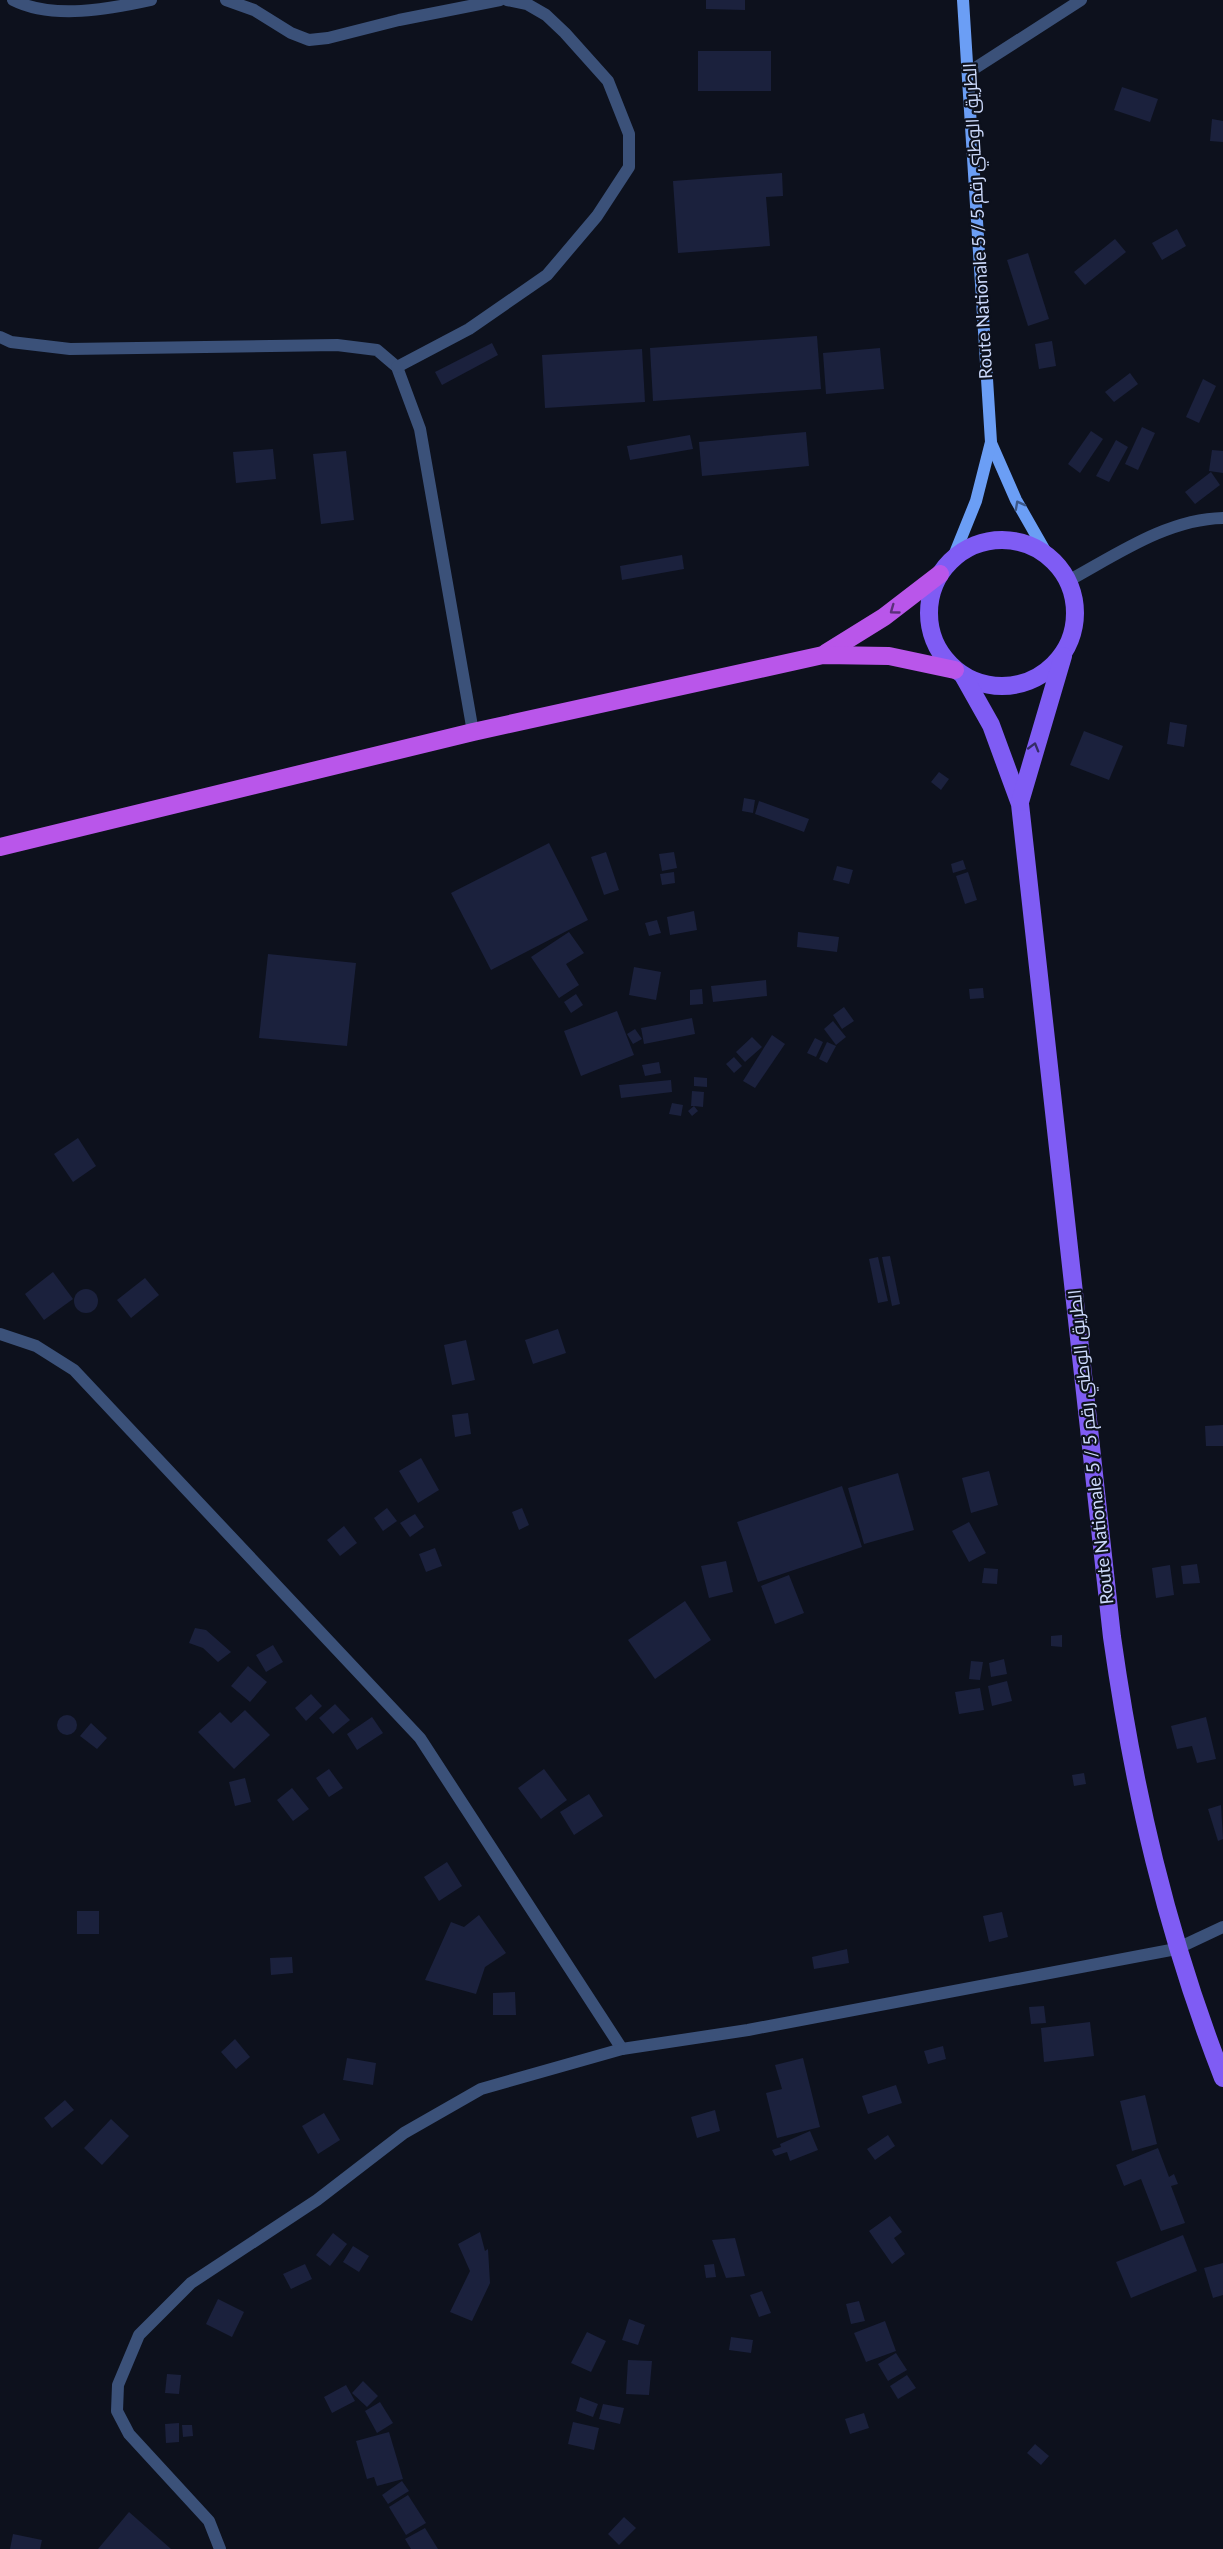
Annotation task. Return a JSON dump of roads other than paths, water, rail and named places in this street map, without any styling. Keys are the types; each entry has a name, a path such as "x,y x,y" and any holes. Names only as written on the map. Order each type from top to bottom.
{"highway":[{"path":"823,655 884,617 940,574"},
{"path":"0,847 472,732 823,655 889,656 960,673"}],"main road":[{"name":"Route Nationale 5 / الطريق الوطني رقم 5","path":"963,0 990,441"},
{"path":"990,441 1016,500 1048,556 1068,581 1075,599 1076,618 1020,804"},
{"path":"990,441 976,501 953,558 940,574 931,593 928,614 931,635 941,654 960,673 991,725 1020,804"},
{"path":"953,558 975,545 1000,539 1026,544 1048,556"},
{"path":"960,673 991,686 1018,685 1044,673 1064,653"},
{"name":"Route Nationale 5 / الطريق الوطني رقم 5","path":"1020,804 1112,1637 1126,1742 1148,1846 1176,1949 1223,2078"}],"street":[{"path":"13,0 26,6 65,10 127,6 151,0"},
{"path":"226,0 254,10 291,33 309,40 328,38 399,20 500,0"},
{"path":"397,367 469,329 547,274 597,216 629,167 629,134 608,81 546,15 527,4 507,0"},
{"path":"969,72 1082,0"},
{"path":"0,337 11,342 70,349 337,345 377,350 397,367 420,429 472,732"},
{"path":"1068,581 1158,532 1212,518 1223,518"},
{"path":"0,1334 36,1346 74,1370 420,1738 622,2049"},
{"path":"220,2549 209,2521 129,2434 117,2412 118,2385 140,2335 191,2283 317,2200 404,2133 481,2089 622,2049 748,2030 1176,1949 1223,1927"}]}
